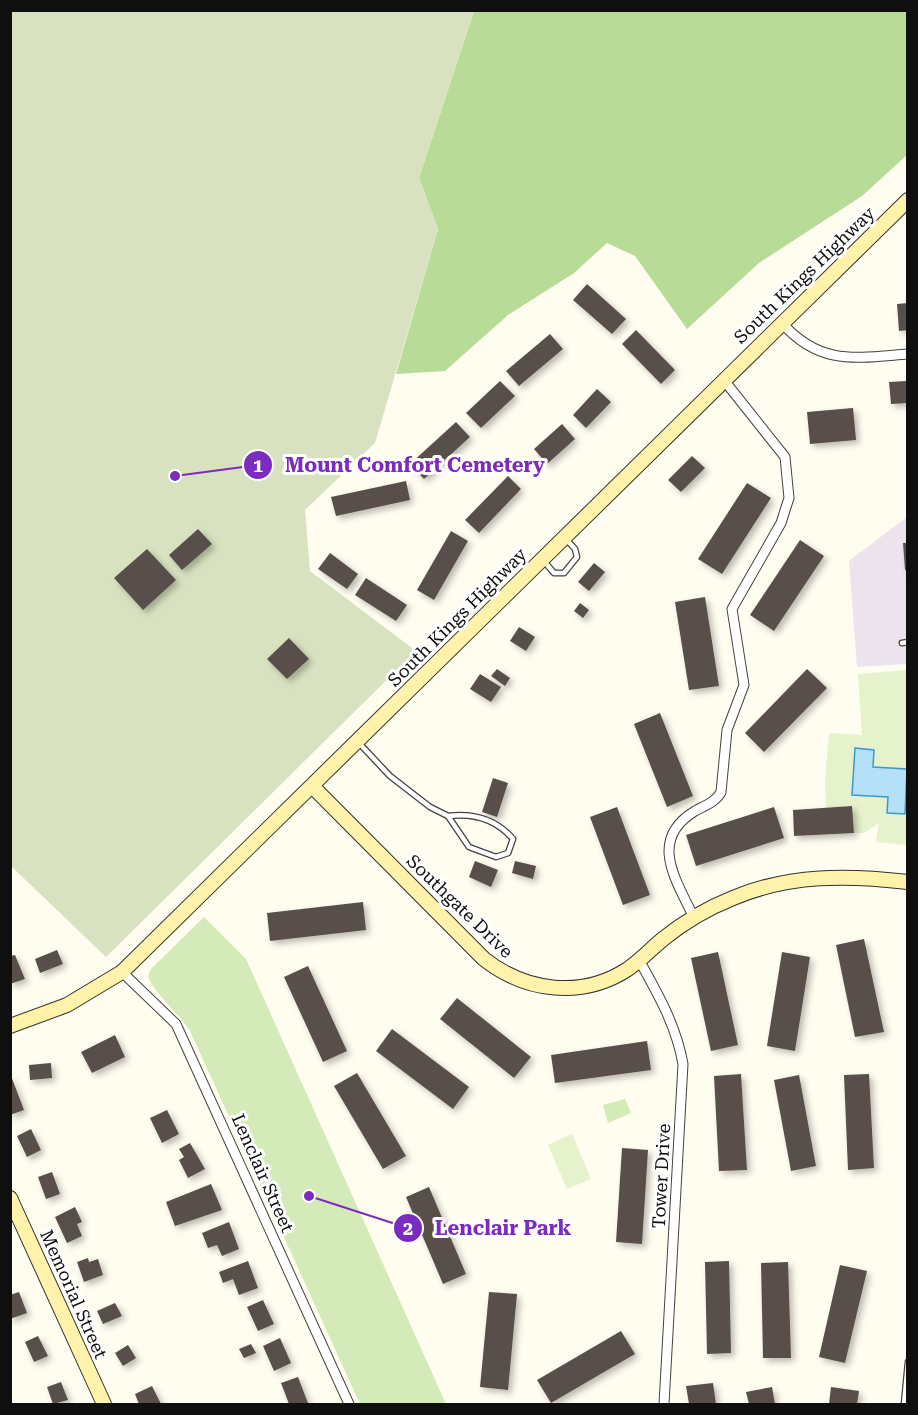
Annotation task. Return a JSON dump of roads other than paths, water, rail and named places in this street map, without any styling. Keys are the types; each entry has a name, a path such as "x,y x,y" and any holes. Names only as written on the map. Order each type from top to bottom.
{"main road":[{"name":"South Kings Highway","path":"10,1026 67,1005 122,972 313,787 563,536 908,200"},
{"name":"Southgate Drive","path":"313,787 484,959 515,979 548,987 581,987 613,977 694,918 734,897 790,882 852,877 908,882"},
{"name":"Memorial Street","path":"10,1198 104,1404"}],"street":[{"path":"782,323 792,334 815,350 839,358 908,354"},
{"path":"694,918 673,874 668,853 669,842 687,817 715,800 721,792 727,730 744,685 732,609 781,523 789,498 786,457 723,379"},
{"name":"Tower Drive","path":"639,960 670,1017 679,1039 683,1064 664,1404"},
{"name":"Lenclair Street","path":"122,972 176,1024 349,1404"}],"lane":[{"path":"541,558 554,573 564,573 577,557 575,549 563,536"},
{"path":"358,742 390,776 430,807 448,816 478,817 505,829 513,839 508,853 496,857 469,847 448,816"},
{"path":"904,1404 908,1362"}],"water":[{"path":"855,748 874,750 873,767 907,769 905,814 887,813 888,797 852,795"}],"place":[{"name":"Mount Comfort Cemetery","path":"175,476"},
{"name":"Lenclair Park","path":"309,1196"}]}
